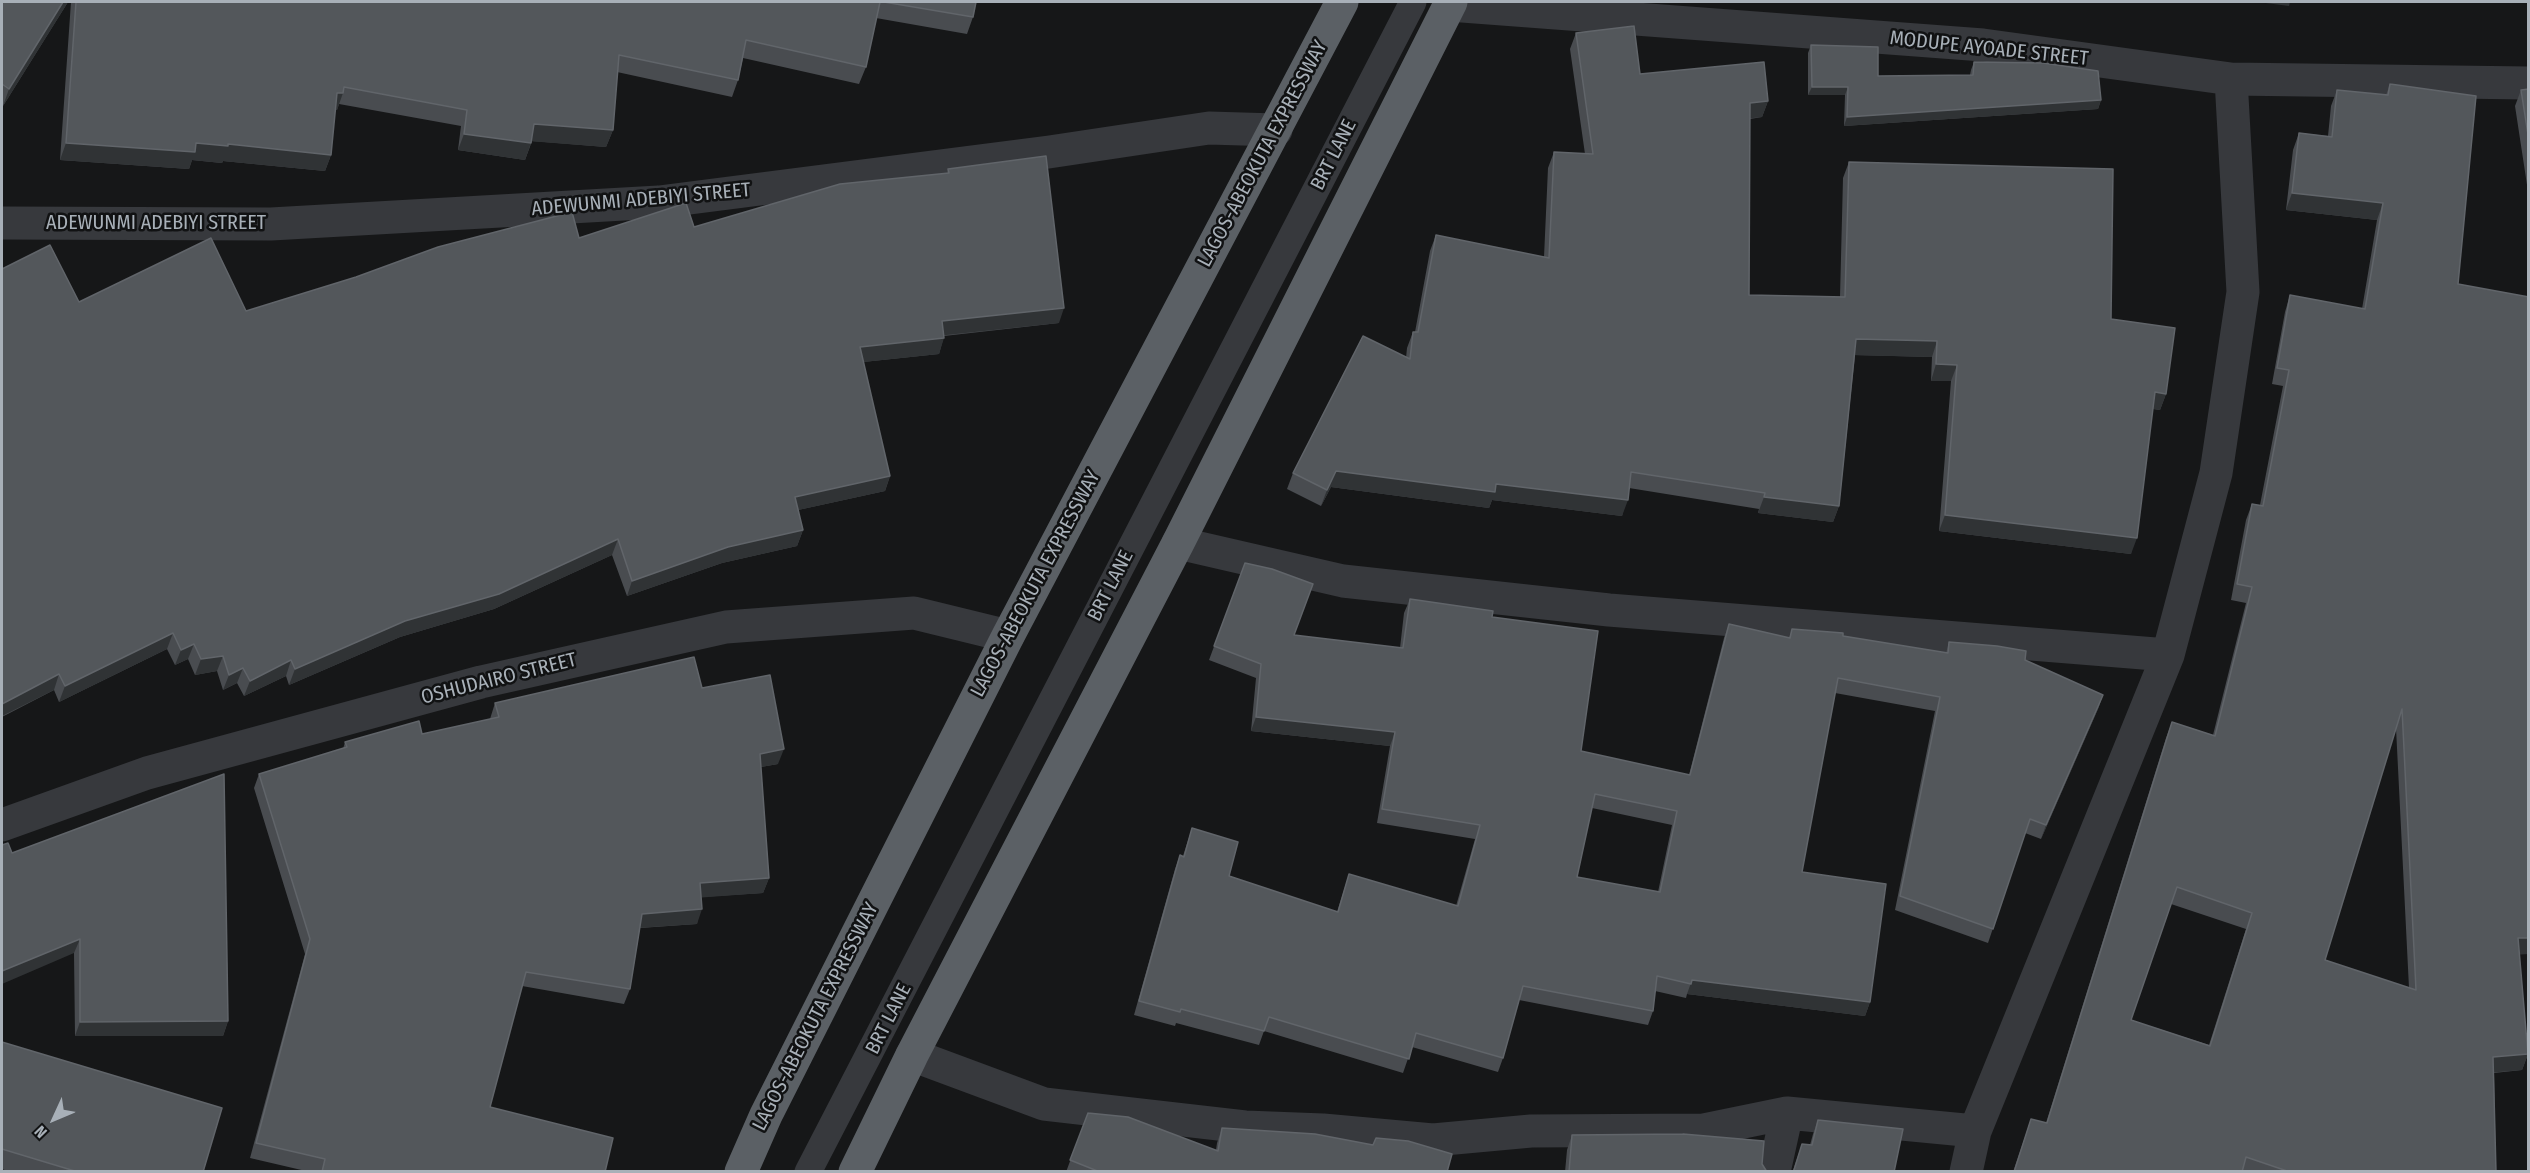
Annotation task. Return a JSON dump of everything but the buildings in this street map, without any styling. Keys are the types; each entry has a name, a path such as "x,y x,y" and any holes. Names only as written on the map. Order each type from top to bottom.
{"highway":[{"name":"LAGOS-ABEOKUTA EXPRESSWAY","path":"741,1172 772,1105 1008,636 1342,2"},
{"path":"855,1172 912,1055 1178,543 1450,3"}],"street":[{"name":"MODUPE AYOADE STREET","path":"1450,3 1983,45 2231,79 2529,83"},
{"path":"1966,1172 1976,1131 2168,655 2216,473 2243,292 2231,79"},
{"name":"ADEWUNMI ADEBIYI STREET","path":"2,223 271,224 659,202 1037,153 1209,128 1276,130"},
{"path":"1178,543 1343,581 1609,610 2168,655"},
{"name":"OSHUDAIRO STREET","path":"2,825 147,773 458,688 726,627 914,613 1008,636"},
{"path":"912,1055 1044,1104 1245,1127 1323,1130 1433,1140 1531,1131 1704,1130 1786,1113 1976,1131"},
{"path":"1774,1172 1786,1113"}],"lane":[{"name":"BRT LANE","path":"808,1172 1413,2"}]}
